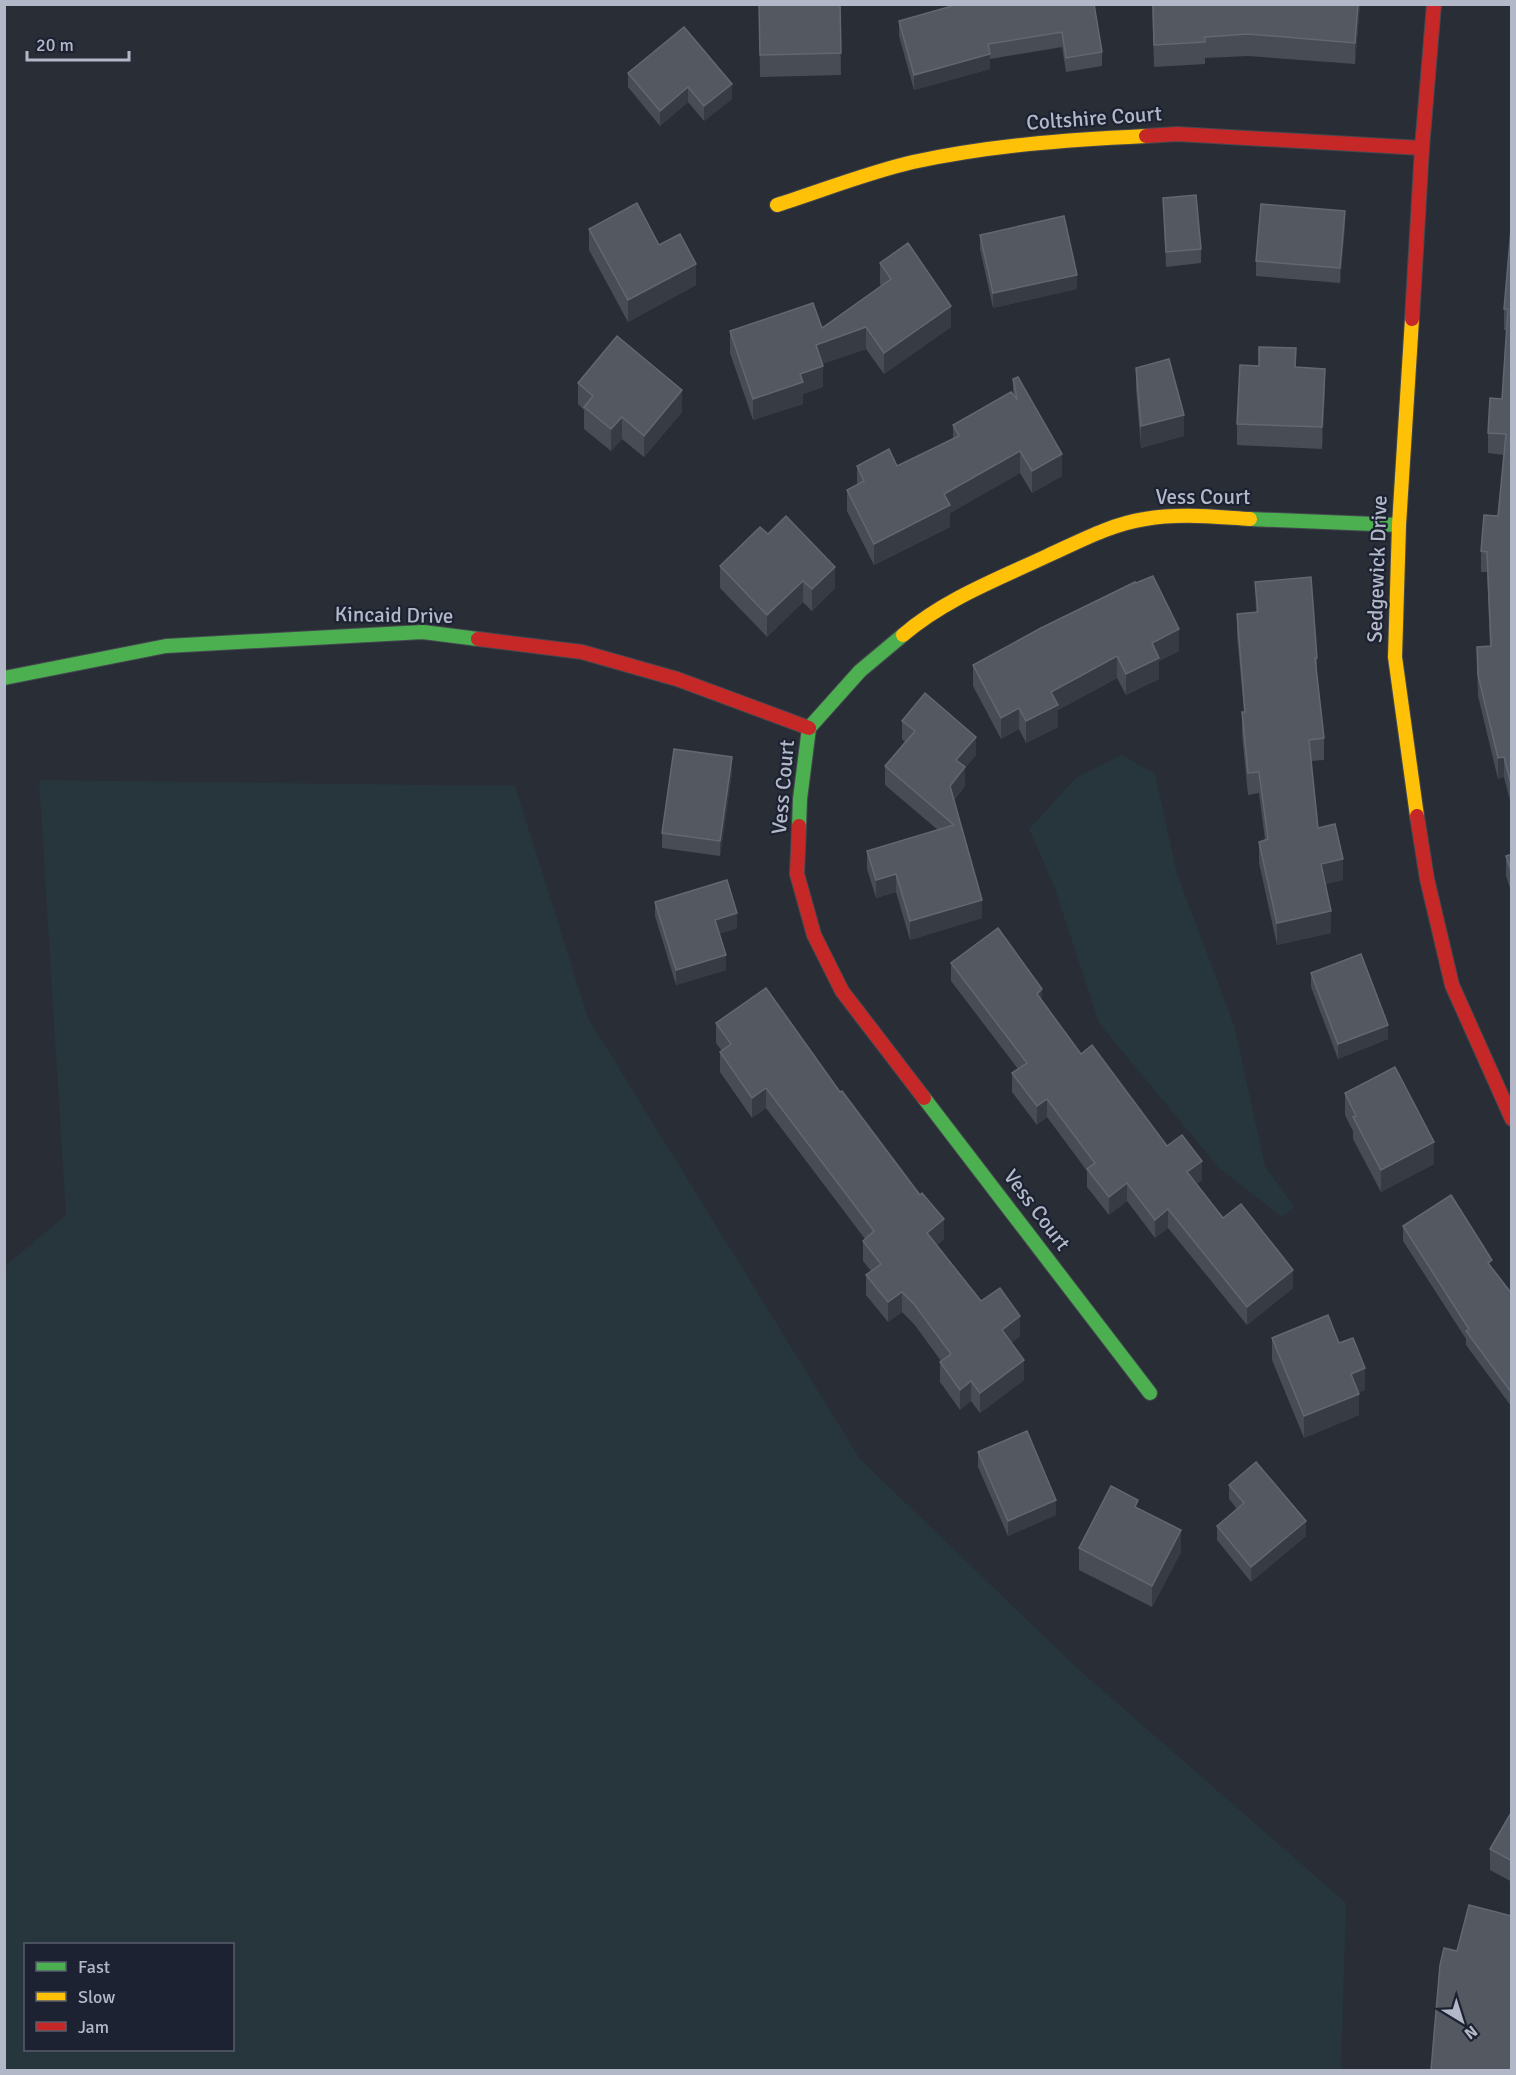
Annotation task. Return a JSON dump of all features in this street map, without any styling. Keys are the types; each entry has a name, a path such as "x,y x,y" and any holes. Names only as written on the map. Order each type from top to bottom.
{"street":[{"name":"Sedgewick Drive","path":"1434,4 1422,148 1399,525 1395,657 1411,783 1427,879 1452,985 1512,1119"},
{"name":"Coltshire Court","path":"777,205 910,163 973,150 1043,141 1177,134 1422,148"},
{"name":"Vess Court","path":"1150,1393 842,991 814,935 797,874 800,799 809,728 860,671 913,626 968,592 1103,531 1142,519 1169,515 1399,525"},
{"name":"Kincaid Drive","path":"4,678 165,646 324,636 423,633 582,652 677,679 809,728"}],"shaded area":[{"path":"1122,755 1155,774 1177,874 1234,1025 1265,1166 1294,1207 1282,1217 1219,1168 1099,1023 1054,886 1029,829 1076,778"},
{"path":"39,780 515,786 588,1018 860,1459 1077,1668 1346,1903 1341,2070 5,2070 5,1266 66,1215"}],"building":[{"path":"759,4 840,4 841,53 760,55"},
{"path":"959,4 1094,4 1102,52 1066,58 1062,32 988,44 990,54 914,75 899,21"},
{"path":"1153,4 1358,4 1355,43 1248,34 1205,37 1205,42 1154,45"},
{"path":"684,27 732,84 704,106 688,87 660,111 628,73"},
{"path":"1196,195 1201,249 1166,252 1163,198"},
{"path":"637,203 659,245 680,234 696,264 628,300 589,229"},
{"path":"1261,204 1345,211 1340,268 1256,261"},
{"path":"1064,216 1077,275 993,293 980,235"},
{"path":"1512,218 1512,788 1504,757 1498,758 1478,675 1477,647 1491,646 1487,552 1481,551 1484,515 1498,516 1506,434 1488,433 1490,398 1502,399 1508,309 1504,309"},
{"path":"908,243 951,306 884,353 866,327 816,345 823,366 800,374 803,382 753,399 730,331 813,303 822,328 891,279 880,263"},
{"path":"617,336 682,390 644,436 622,417 611,429 584,407 593,396 578,383"},
{"path":"1259,347 1296,348 1295,367 1325,369 1322,427 1237,424 1240,365 1259,366"},
{"path":"1169,359 1184,415 1141,426 1136,368"},
{"path":"1018,377 1062,454 1032,471 1020,451 944,494 950,505 874,544 847,490 864,481 857,466 889,449 897,466 959,436 953,425 1011,392 1017,399 1013,379"},
{"path":"786,516 835,567 812,589 803,581 767,615 720,566 760,527 768,534"},
{"path":"1153,576 1179,629 1152,643 1159,658 1126,674 1117,656 1051,692 1058,705 1026,721 1019,708 1001,718 973,665 1041,628 1135,582"},
{"path":"1311,577 1317,658 1315,658 1324,738 1309,740 1318,828 1335,824 1343,859 1321,864 1331,911 1277,923 1259,842 1268,839 1259,772 1248,773 1237,614 1258,612 1255,582"},
{"path":"925,693 976,737 956,760 965,767 950,786 982,900 910,921 896,874 876,880 867,851 954,825 885,766 915,731 902,721"},
{"path":"674,749 732,757 720,841 662,833"},
{"path":"1512,854 1512,874 1506,856"},
{"path":"727,880 737,913 715,920 726,955 676,970 655,902"},
{"path":"998,928 1042,989 1037,994 1081,1054 1092,1045 1167,1146 1182,1135 1202,1161 1187,1172 1223,1218 1241,1204 1293,1270 1247,1307 1168,1209 1155,1220 1127,1183 1109,1197 1087,1169 1095,1163 1047,1099 1037,1106 1012,1073 1027,1063 951,963"},
{"path":"1361,954 1388,1025 1338,1044 1311,973"},
{"path":"766,988 840,1092 842,1091 920,1195 922,1193 944,1219 927,1233 981,1301 1000,1288 1020,1316 1002,1330 1024,1360 980,1393 971,1381 960,1390 940,1362 951,1354 914,1304 902,1292 888,1302 866,1275 881,1264 863,1241 874,1231 766,1088 752,1098 720,1052 731,1044 716,1023"},
{"path":"1395,1067 1434,1142 1381,1170 1353,1117 1356,1116 1345,1093"},
{"path":"1451,1195 1492,1260 1488,1263 1512,1294 1511,1392 1466,1331 1469,1329 1403,1226"},
{"path":"1328,1315 1339,1343 1353,1338 1365,1368 1351,1374 1359,1394 1304,1416 1272,1338"},
{"path":"1027,1431 1056,1500 1008,1521 978,1452"},
{"path":"1256,1462 1306,1521 1251,1567 1217,1526 1244,1503 1229,1485"},
{"path":"1111,1486 1138,1500 1135,1507 1181,1530 1152,1586 1079,1548"},
{"path":"1512,1811 1512,1861 1490,1849"},
{"path":"1469,1905 1512,1916 1512,2070 1431,2070 1440,1965 1444,1948 1457,1951"}],"traffic: fast":[{"path":"1250,519 1399,525"},
{"path":"4,678 166,646 423,632 478,639"},
{"path":"799,826 809,728 860,671 903,635"},
{"path":"924,1098 1150,1393"}],"traffic: slow":[{"path":"777,205 879,171 942,156 1029,144 1146,136"},
{"path":"1412,319 1399,525 1395,657 1417,816"},
{"path":"903,635 954,600 1107,529 1132,521 1171,516 1250,519"}],"traffic: jam":[{"path":"1412,319 1422,148 1434,4"},
{"path":"1146,136 1177,134 1422,148"},
{"path":"478,639 582,652 677,679 809,728"},
{"path":"1417,816 1427,879 1452,985 1512,1119"},
{"path":"799,826 797,874 814,935 842,991 924,1098"}]}
